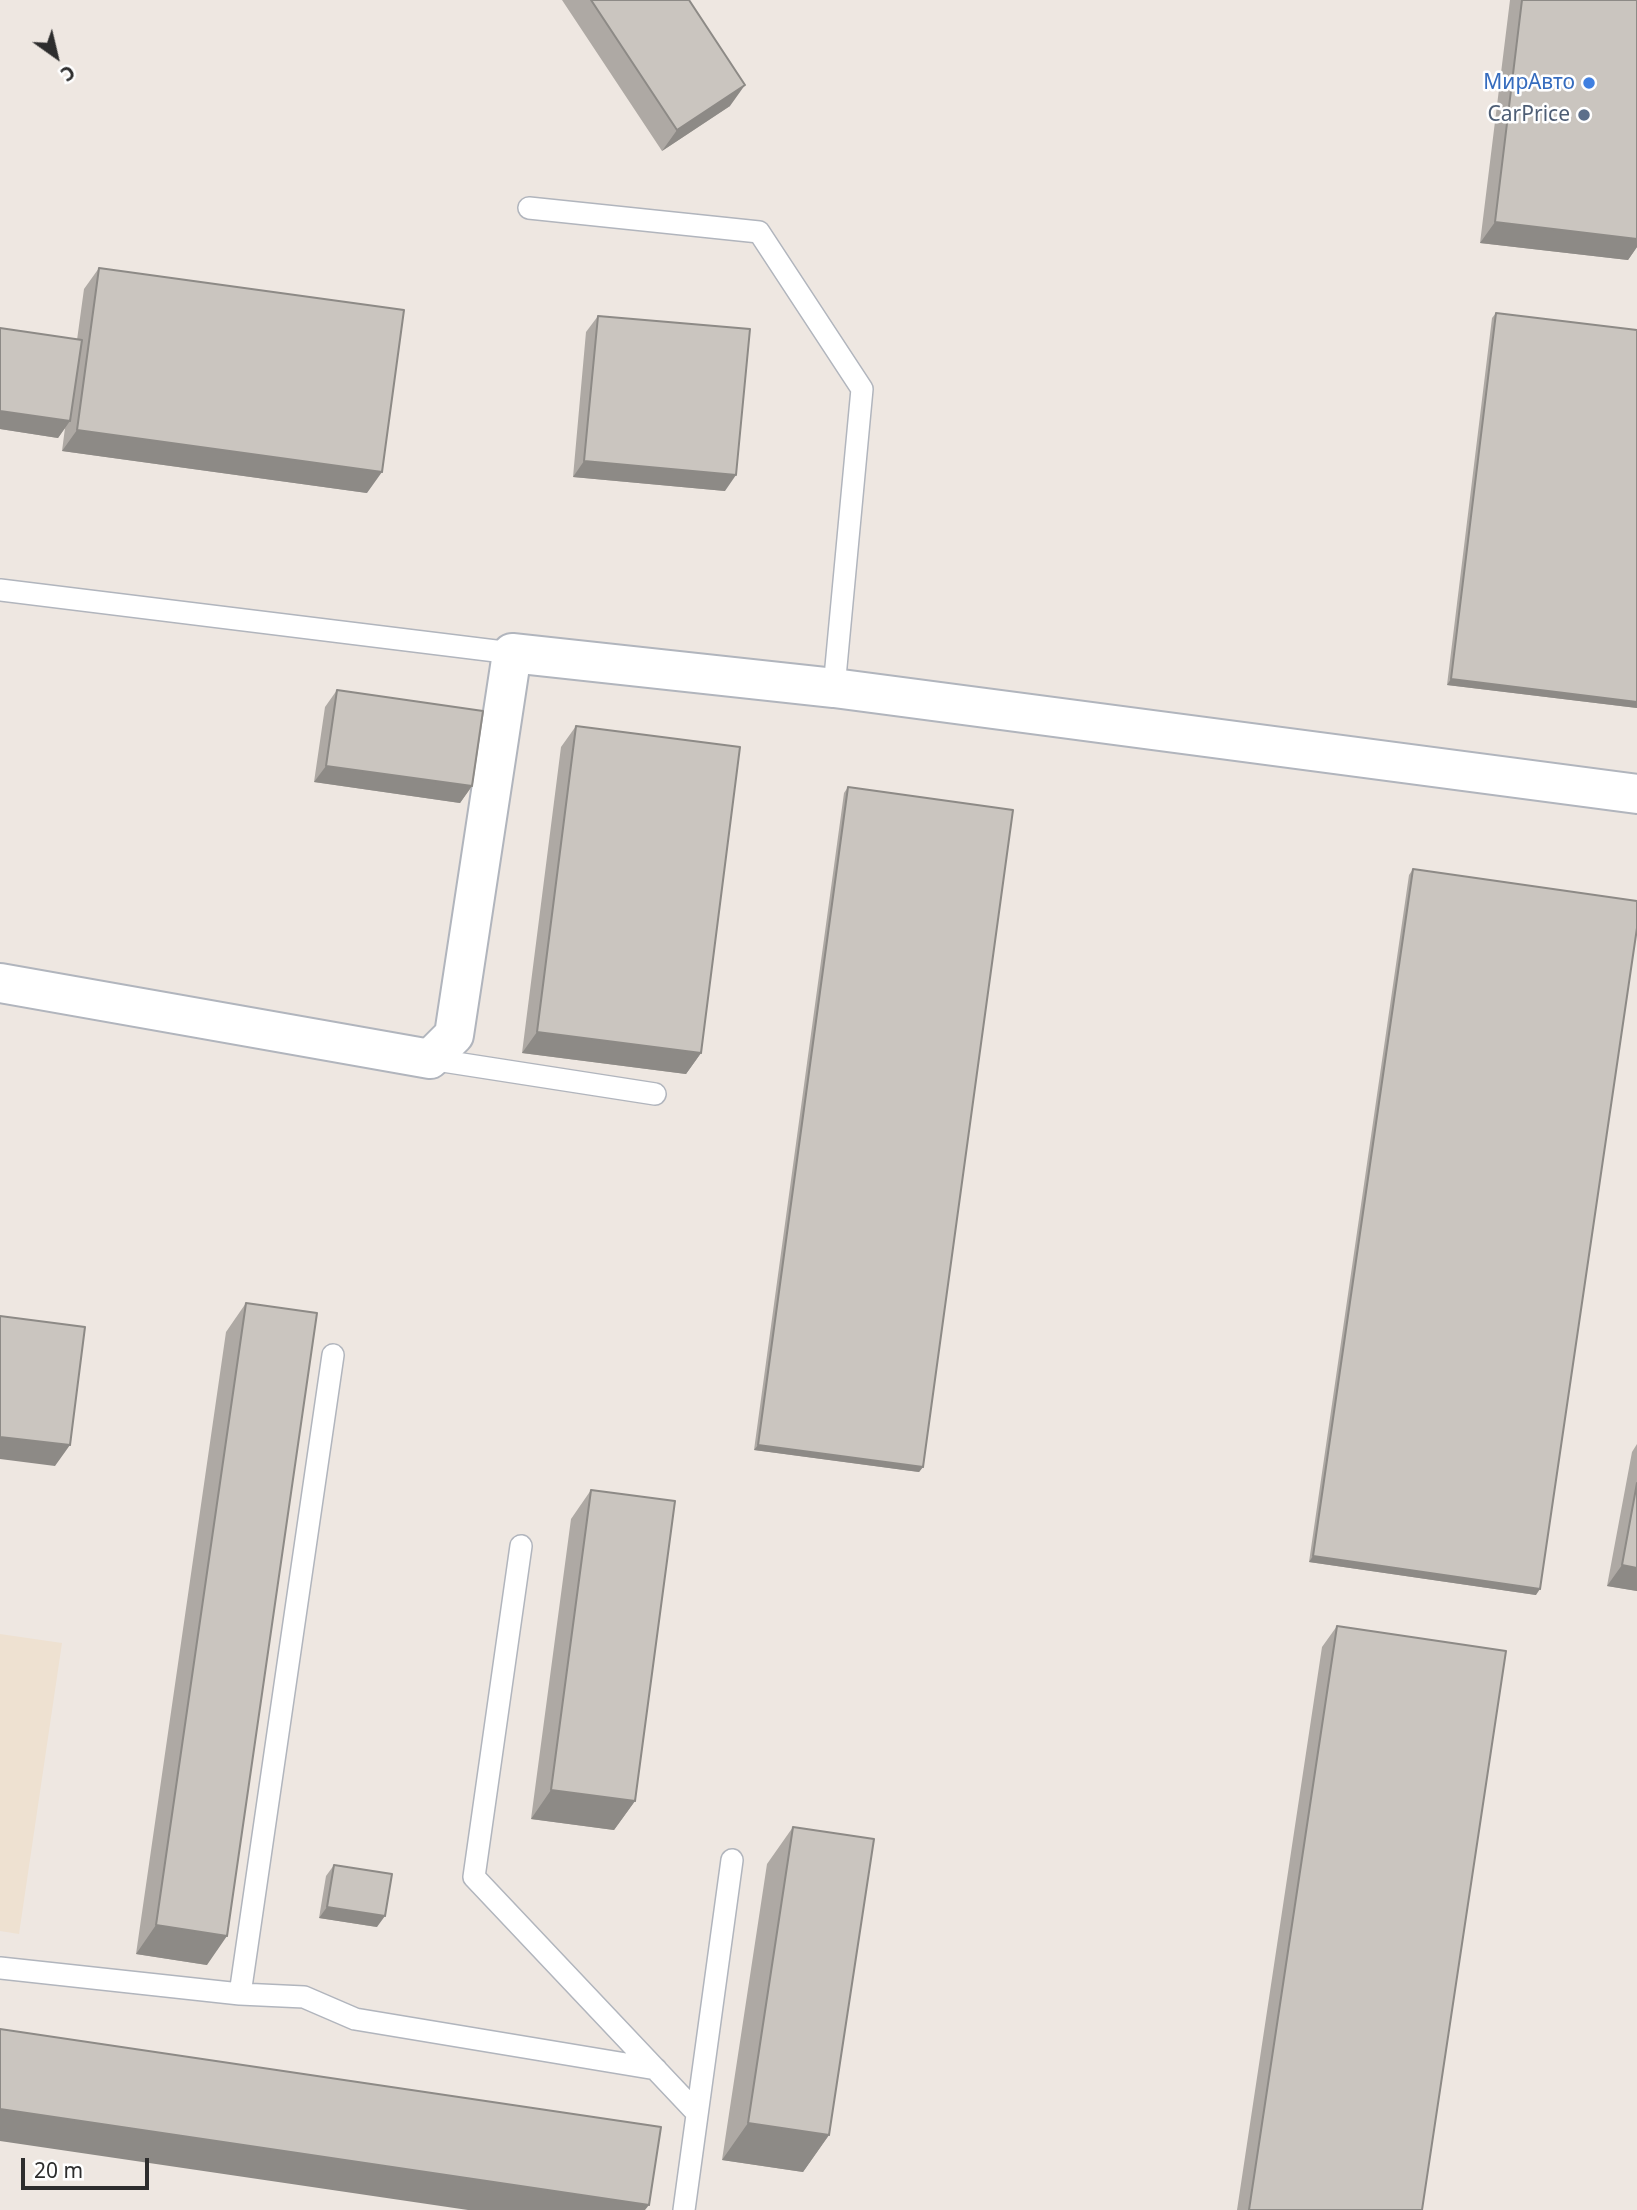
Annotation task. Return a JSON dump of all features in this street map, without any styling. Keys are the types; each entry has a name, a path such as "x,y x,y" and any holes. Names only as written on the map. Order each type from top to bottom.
{"street":[{"path":"0,983 430,1059 454,1035 512,653 834,688 1637,794"}],"lane":[{"path":"529,208 760,232 862,389 834,688"},
{"path":"0,590 512,653"},
{"path":"430,1059 654,1094"},
{"path":"240,1994 333,1355"},
{"path":"521,1546 474,1877 697,2113"},
{"path":"684,2210 732,1860"},
{"path":"0,1968 240,1994 304,1997 355,2019 656,2069"}],"shaded area":[{"path":"0,1634 62,1643 19,1934 0,1931"}],"building":[{"path":"591,0 689,0 745,85 677,130"},
{"path":"1522,0 1637,0 1637,239 1495,222"},
{"path":"99,268 404,310 382,472 77,430"},
{"path":"1496,313 1637,330 1637,702 1451,679"},
{"path":"598,316 750,329 736,475 584,461"},
{"path":"0,328 82,340 70,421 0,411"},
{"path":"337,690 483,711 472,786 326,766"},
{"path":"576,726 740,747 701,1053 537,1032"},
{"path":"848,787 1013,810 923,1467 758,1445"},
{"path":"1413,869 1637,901 1637,928 1540,1589 1313,1556"},
{"path":"246,1303 317,1313 227,1936 156,1925"},
{"path":"0,1316 85,1327 70,1445 0,1437"},
{"path":"1637,1483 1637,1568 1622,1565"},
{"path":"591,1490 675,1501 635,1801 551,1790"},
{"path":"1337,1626 1506,1651 1422,2210 1249,2210"},
{"path":"793,1827 874,1839 829,2135 748,2123"},
{"path":"334,1865 392,1874 385,1916 327,1907"},
{"path":"0,2029 661,2127 649,2205 0,2109"}],"place":[{"name":"МирАвто","path":"1589,83"},
{"name":"CarPrice","path":"1584,115"}]}
